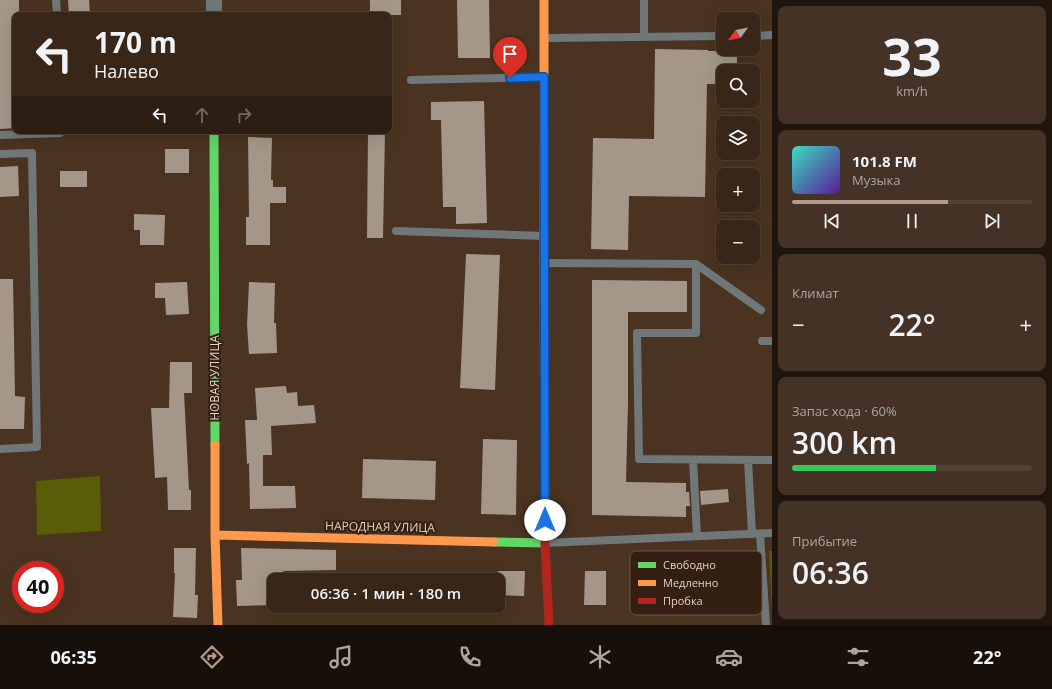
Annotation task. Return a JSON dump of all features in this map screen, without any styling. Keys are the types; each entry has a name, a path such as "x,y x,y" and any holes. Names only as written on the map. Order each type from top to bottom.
{"street":[{"path":"214,0 214,12"},
{"path":"544,0 544,543 549,625"},
{"name":"НОВАЯ УЛИЦА","path":"214,134 215,535 218,625"},
{"name":"НАРОДНАЯ УЛИЦА","path":"215,535 544,543"}],"lane":[{"path":"56,0 57,12"},
{"path":"644,0 644,37"},
{"path":"760,36 772,35"},
{"path":"544,38 716,36"},
{"path":"411,80 544,77"},
{"path":"0,135 30,134"},
{"path":"0,154 32,153 37,447 0,449"},
{"path":"396,231 544,236"},
{"path":"545,263 696,264 760,310"},
{"path":"696,264 696,333 636,333 639,459 772,460"},
{"path":"762,341 772,341"},
{"path":"693,460 697,536"},
{"path":"748,460 758,551"},
{"path":"544,543 772,533"},
{"path":"762,589 766,625"}],"shaded area":[{"path":"100,476 101,531 37,535 36,481"},
{"path":"769,551 772,551 772,613"}],"building":[{"path":"0,0 19,0 19,12 12,12 12,128 0,129"},
{"path":"68,0 89,0 90,12 69,12"},
{"path":"370,0 401,0 401,15 392,15 392,12 370,12"},
{"path":"457,0 489,0 490,58 458,58"},
{"path":"655,49 708,50 716,51 716,56 737,56 737,64 716,64 716,84 707,84 705,197 629,196 628,250 591,249 593,138 654,139"},
{"path":"484,101 487,223 456,224 456,207 443,207 441,120 431,120 431,102"},
{"path":"368,134 385,134 383,238 367,238"},
{"path":"248,137 272,138 271,180 273,180 273,187 286,187 286,203 270,203 270,245 246,245 246,217 249,217"},
{"path":"165,149 189,149 189,173 165,173"},
{"path":"18,166 19,196 0,197 0,167"},
{"path":"60,171 87,171 87,187 60,187"},
{"path":"134,214 165,215 164,245 140,245 140,230 134,230"},
{"path":"466,254 500,255 495,390 460,388"},
{"path":"0,279 13,279 15,396 25,397 24,429 0,429"},
{"path":"592,280 687,281 687,312 628,312 626,482 686,483 686,492 689,492 690,506 686,506 686,517 592,515"},
{"path":"187,282 189,314 166,315 165,298 155,298 155,283"},
{"path":"249,282 275,283 274,323 276,323 277,353 249,354 247,325"},
{"path":"170,362 192,362 192,393 184,393 191,510 168,510 167,477 155,478 151,408 169,408"},
{"path":"286,386 287,393 297,392 298,406 314,405 316,423 271,426 272,455 263,455 263,486 295,486 296,508 250,509 249,463 247,464 245,420 257,420 255,388"},
{"path":"483,439 517,440 516,515 481,514"},
{"path":"363,459 436,461 435,500 362,498"},
{"path":"728,489 729,502 701,505 700,491"},
{"path":"174,548 196,548 195,595 198,595 197,618 173,617 175,573"},
{"path":"241,548 336,550 336,570 283,571 283,573 267,573 267,605 237,606 236,580 242,580"},
{"path":"498,571 525,571 524,596 505,595 505,573 498,573"},
{"path":"585,571 606,571 606,605 584,605"}],"traffic: fast":[{"path":"214,134 215,445"},
{"path":"544,258 545,519"},
{"path":"494,542 545,543"}],"traffic: slow":[{"path":"544,0 544,258"},
{"path":"215,445 215,535 218,625"},
{"path":"215,535 494,542"}],"traffic: jam":[{"path":"545,519 549,625"}],"route":[{"path":"510,78 544,77 545,520"}]}
